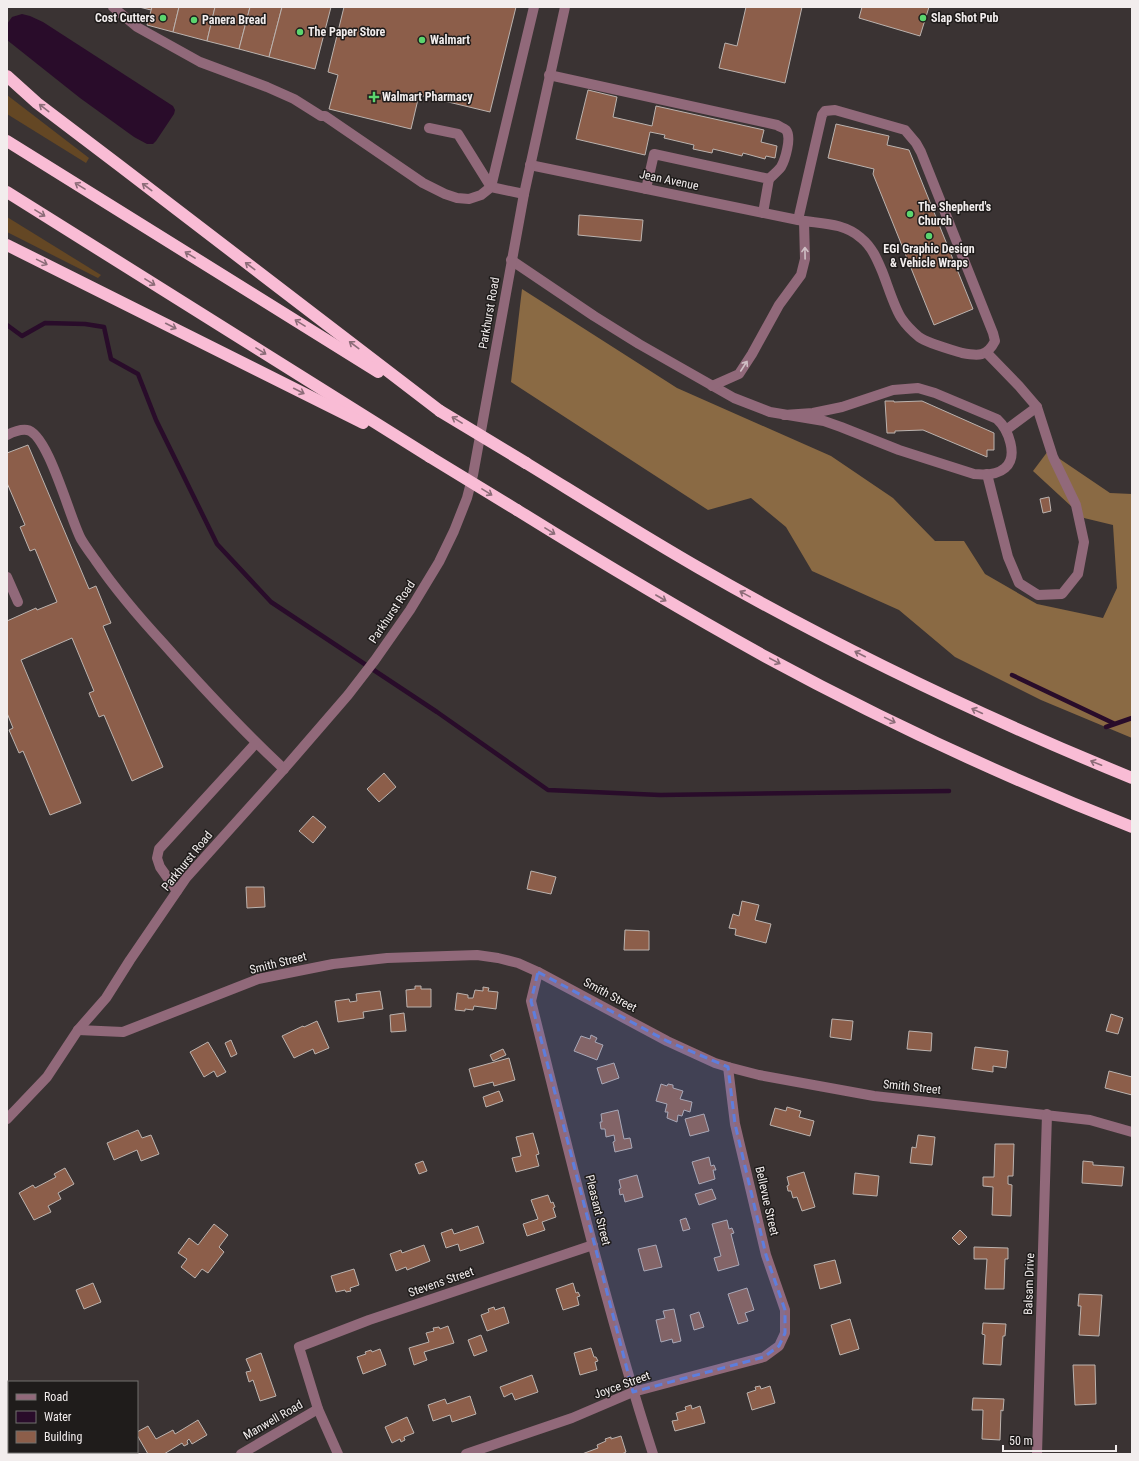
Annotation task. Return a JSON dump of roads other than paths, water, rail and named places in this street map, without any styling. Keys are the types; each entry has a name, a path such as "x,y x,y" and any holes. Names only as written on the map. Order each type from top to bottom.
{"highway":[{"path":"7,76 37,103 440,411"},
{"path":"7,141 440,411 698,568 842,645 974,710 1132,778"},
{"path":"7,192 623,576 732,638 815,683 963,754 1055,795 1132,826"},
{"path":"7,245 430,457"}],"street":[{"path":"113,7 137,27 200,62 267,87 294,99 320,116 325,116 434,189 457,198 469,199 481,195 491,187 534,7"},
{"name":"Parkhurst Road","path":"7,1119 47,1077 78,1030 106,998 186,878 348,695 410,610 432,575 454,531 467,498 473,475 506,298 511,260 530,165 565,7"},
{"path":"550,75 777,125 786,130 788,134 788,141 785,156 780,168 769,179 763,213"},
{"path":"712,386 739,374 752,354 779,305 801,275 805,259 801,221 822,115 825,111 835,110 905,130 916,143 921,152 993,333 995,341 987,352 1037,407 1053,457 1076,505 1084,542 1078,574 1062,594 1038,596 1019,583 1008,557 987,474"},
{"path":"429,128 458,134 491,187 524,194"},
{"path":"646,189 654,154 769,179"},
{"name":"Jean Avenue","path":"530,165 801,221 832,224 850,230 861,238 876,256 901,318 919,337 962,352 980,355 987,352"},
{"path":"511,260 594,316 633,340 712,386 754,406 784,415 824,421 899,450 974,474 987,474 997,472 1005,468 1009,461 1011,452 1010,440 1003,424 991,416 935,393 918,388 893,390 842,407 813,413 784,415"},
{"path":"1006,430 1037,407"},
{"path":"7,435 18,430 28,430 39,437 47,452 81,538 112,585 142,621 192,676 256,743 284,769"},
{"path":"7,577 18,602"},
{"path":"177,891 160,867 157,858 159,849 256,743"},
{"name":"Smith Street","path":"78,1030 123,1032 258,979 300,970 333,964 387,958 477,955 505,959 538,972 667,1041 728,1068 874,1096 1048,1114 1090,1120 1132,1132"},
{"name":"Pleasant Street","path":"538,972 531,1001 593,1244 633,1392 653,1454"},
{"name":"Bellevue Street","path":"728,1068 735,1124 762,1240 785,1310 785,1333 782,1338"},
{"name":"Balsam Drive","path":"1037,1454 1048,1114"},
{"name":"Stevens Street","path":"318,1409 300,1347 369,1320 593,1244"},
{"name":"Joyce Street","path":"466,1454 572,1418 633,1392 764,1357 779,1346 782,1338"},
{"path":"318,1409 338,1454"},
{"name":"Manwell Road","path":"241,1454 318,1409"}],"water":[{"path":"22,14 43,22 173,106 175,110 174,114 156,141 153,144 147,144 134,137 80,98 7,40 7,24 12,17"}],"waterway":[{"path":"7,325 22,336 45,323 85,324 104,327 111,359 138,374 156,420 217,544 271,602 437,712 548,790 660,795 949,791"},
{"path":"1012,675 1113,723"},
{"path":"1106,727 1132,718"}],"place":[{"name":"Cost Cutters","path":"163,18"},
{"name":"Slap Shot Pub","path":"923,18"},
{"name":"Panera Bread","path":"194,20"},
{"name":"The Paper Store","path":"300,32"},
{"name":"Walmart","path":"422,40"},
{"name":"Walmart Pharmacy","path":"374,97"},
{"name":"The Shepherd's Church","path":"910,214"},
{"name":"EGI Graphic Design & Vehicle Wraps","path":"929,236"}]}
